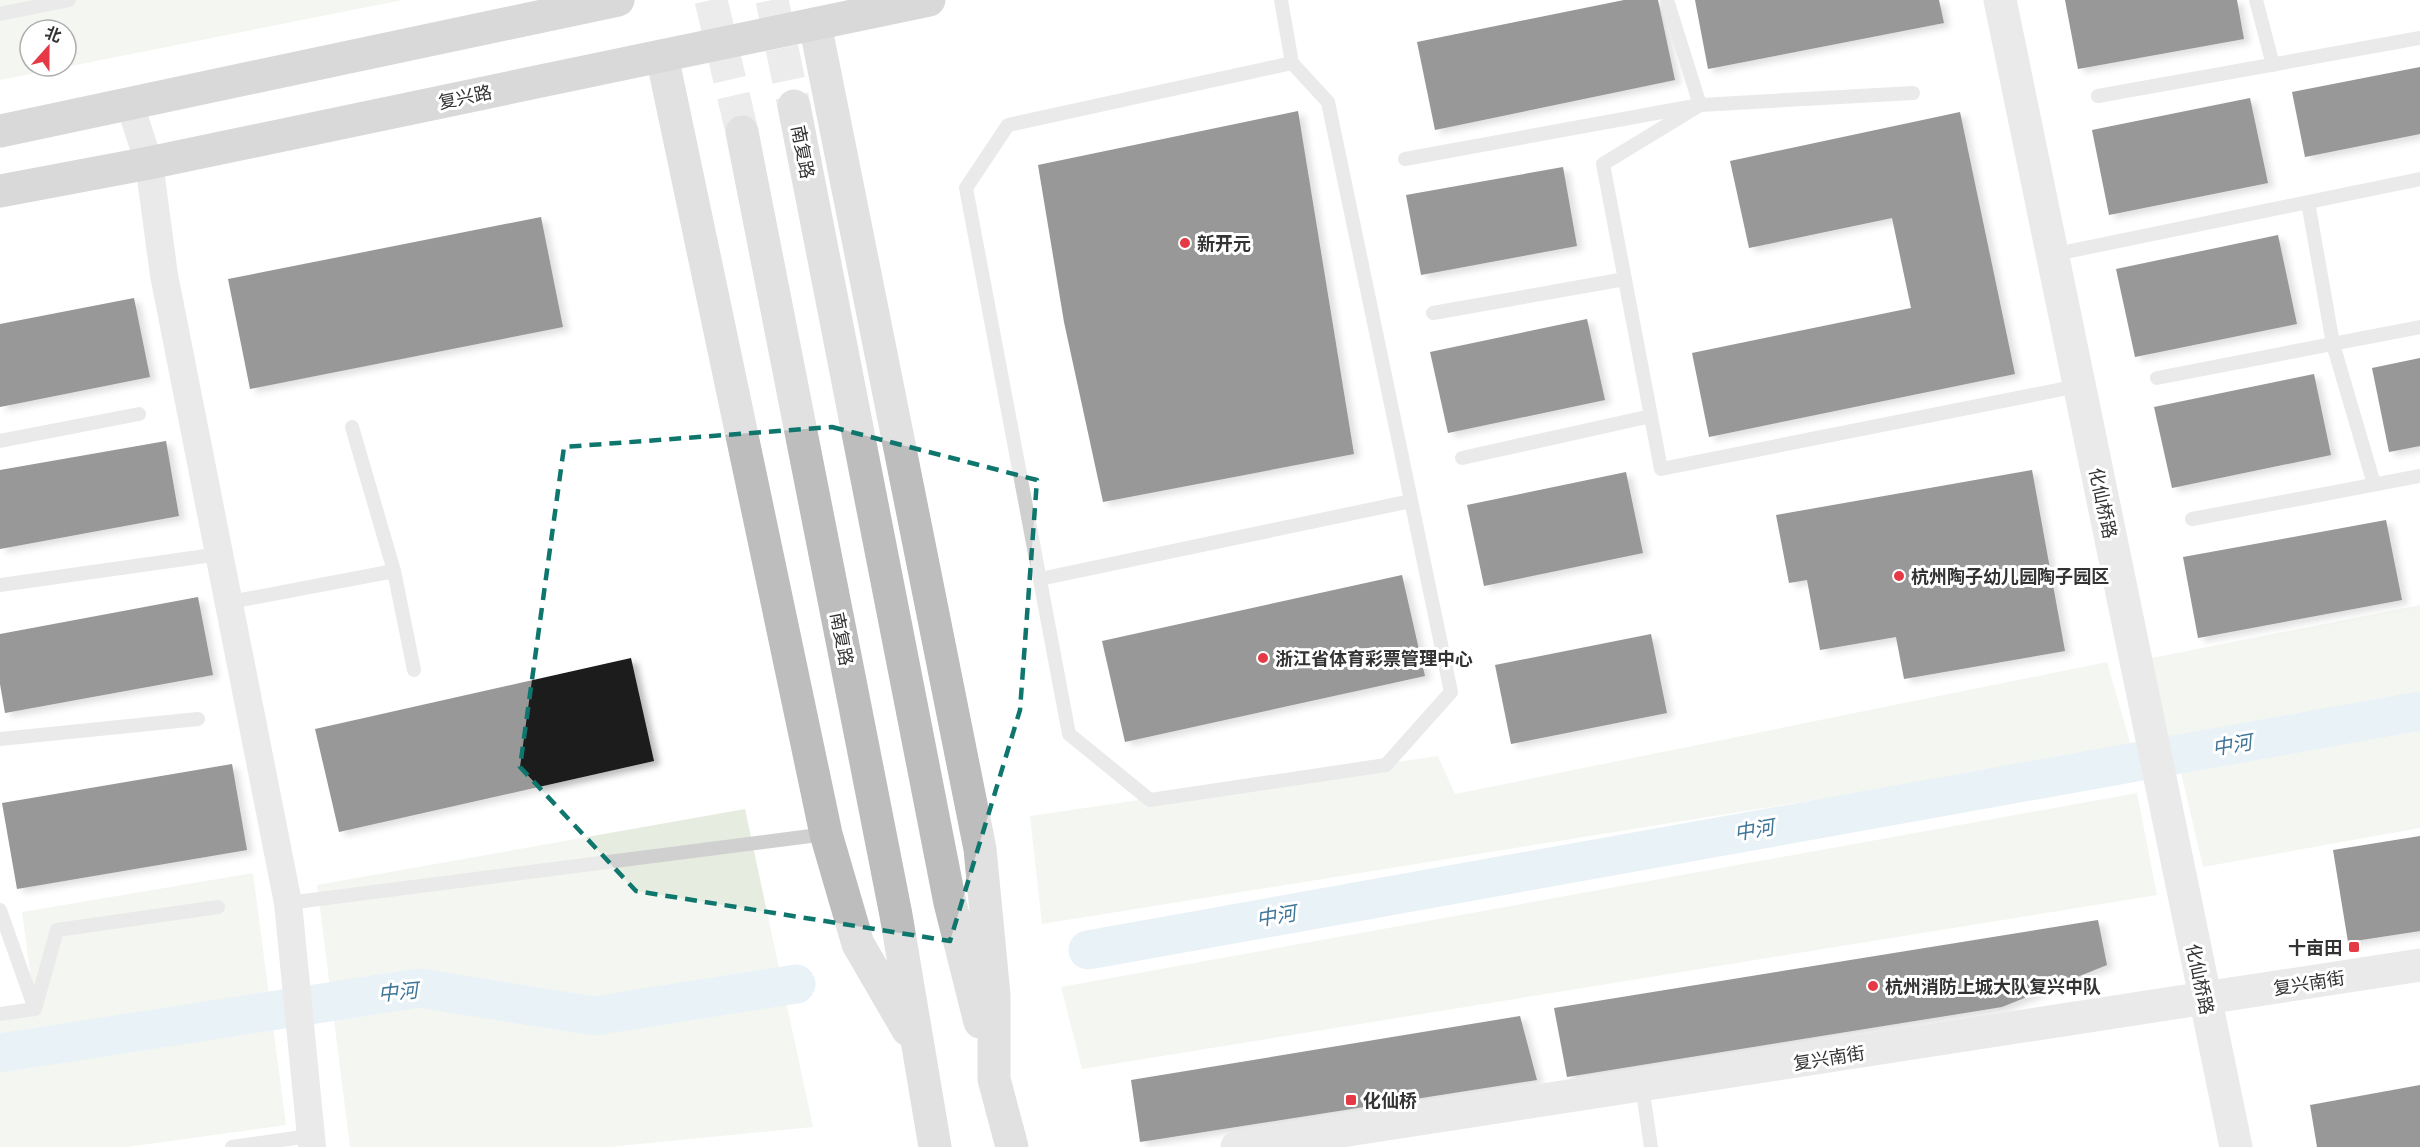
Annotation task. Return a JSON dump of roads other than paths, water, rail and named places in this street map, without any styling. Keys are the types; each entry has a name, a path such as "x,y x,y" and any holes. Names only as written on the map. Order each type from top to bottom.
{"main road":[{"path":"0,131 618,0"},
{"name":"复兴路","path":"0,191 149,163 929,0"},
{"path":"815,24 980,849 994,995 994,1079 1012,1147"},
{"path":"662,56 826,834 858,944 918,1049"},
{"name":"南复路","path":"794,106 950,903 994,1079"},
{"name":"南复路","path":"742,132 892,892 935,1147"}],"street":[{"name":"化仙桥路","path":"2000,0 2236,1147"},
{"path":"130,105 149,163 164,275 231,602 288,903 311,1142"},
{"name":"复兴南街","path":"1237,1147 2420,965"}],"lane":[{"path":"0,14 69,0"},
{"path":"1281,0 1292,63 1328,102 1451,692 1386,765 1150,800 1069,734 966,188 1008,126 1292,63"},
{"path":"1667,0 1700,105"},
{"path":"2256,0 2272,65"},
{"path":"2098,96 2420,38"},
{"path":"1405,159 1700,105 1913,93"},
{"path":"1700,105 1603,164 1661,469 2078,386"},
{"path":"2052,255 2420,179"},
{"path":"2308,202 2333,344 2374,484"},
{"path":"1433,313 1625,279"},
{"path":"2157,378 2420,327"},
{"path":"0,441 138,414"},
{"path":"1462,458 1651,416"},
{"path":"352,427 394,571 414,670"},
{"path":"2192,519 2420,476"},
{"path":"1040,579 1411,501"},
{"path":"0,585 220,554"},
{"path":"231,602 394,571"},
{"path":"0,739 198,719"},
{"path":"288,903 826,834"},
{"path":"35,1010 57,930 218,907"},
{"path":"0,910 35,1010"},
{"path":"0,1014 35,1010"},
{"path":"1642,1086 1651,1147"},
{"path":"232,1147 311,1142"}],"waterway":[{"name":"中河","path":"1088,950 2420,711"},
{"name":"中河","path":"0,1053 419,988 594,1016 796,984"}],"tunnel":[{"path":"711,0 742,132"},
{"path":"772,0 794,106"}],"place":[{"name":"新开元","path":"1185,243"},
{"name":"杭州陶子幼儿园陶子园区","path":"1899,576"},
{"name":"浙江省体育彩票管理中心","path":"1263,658"},
{"name":"十亩田","path":"2354,947"},
{"name":"杭州消防上城大队复兴中队","path":"1873,986"},
{"name":"化仙桥","path":"1351,1100"}]}
